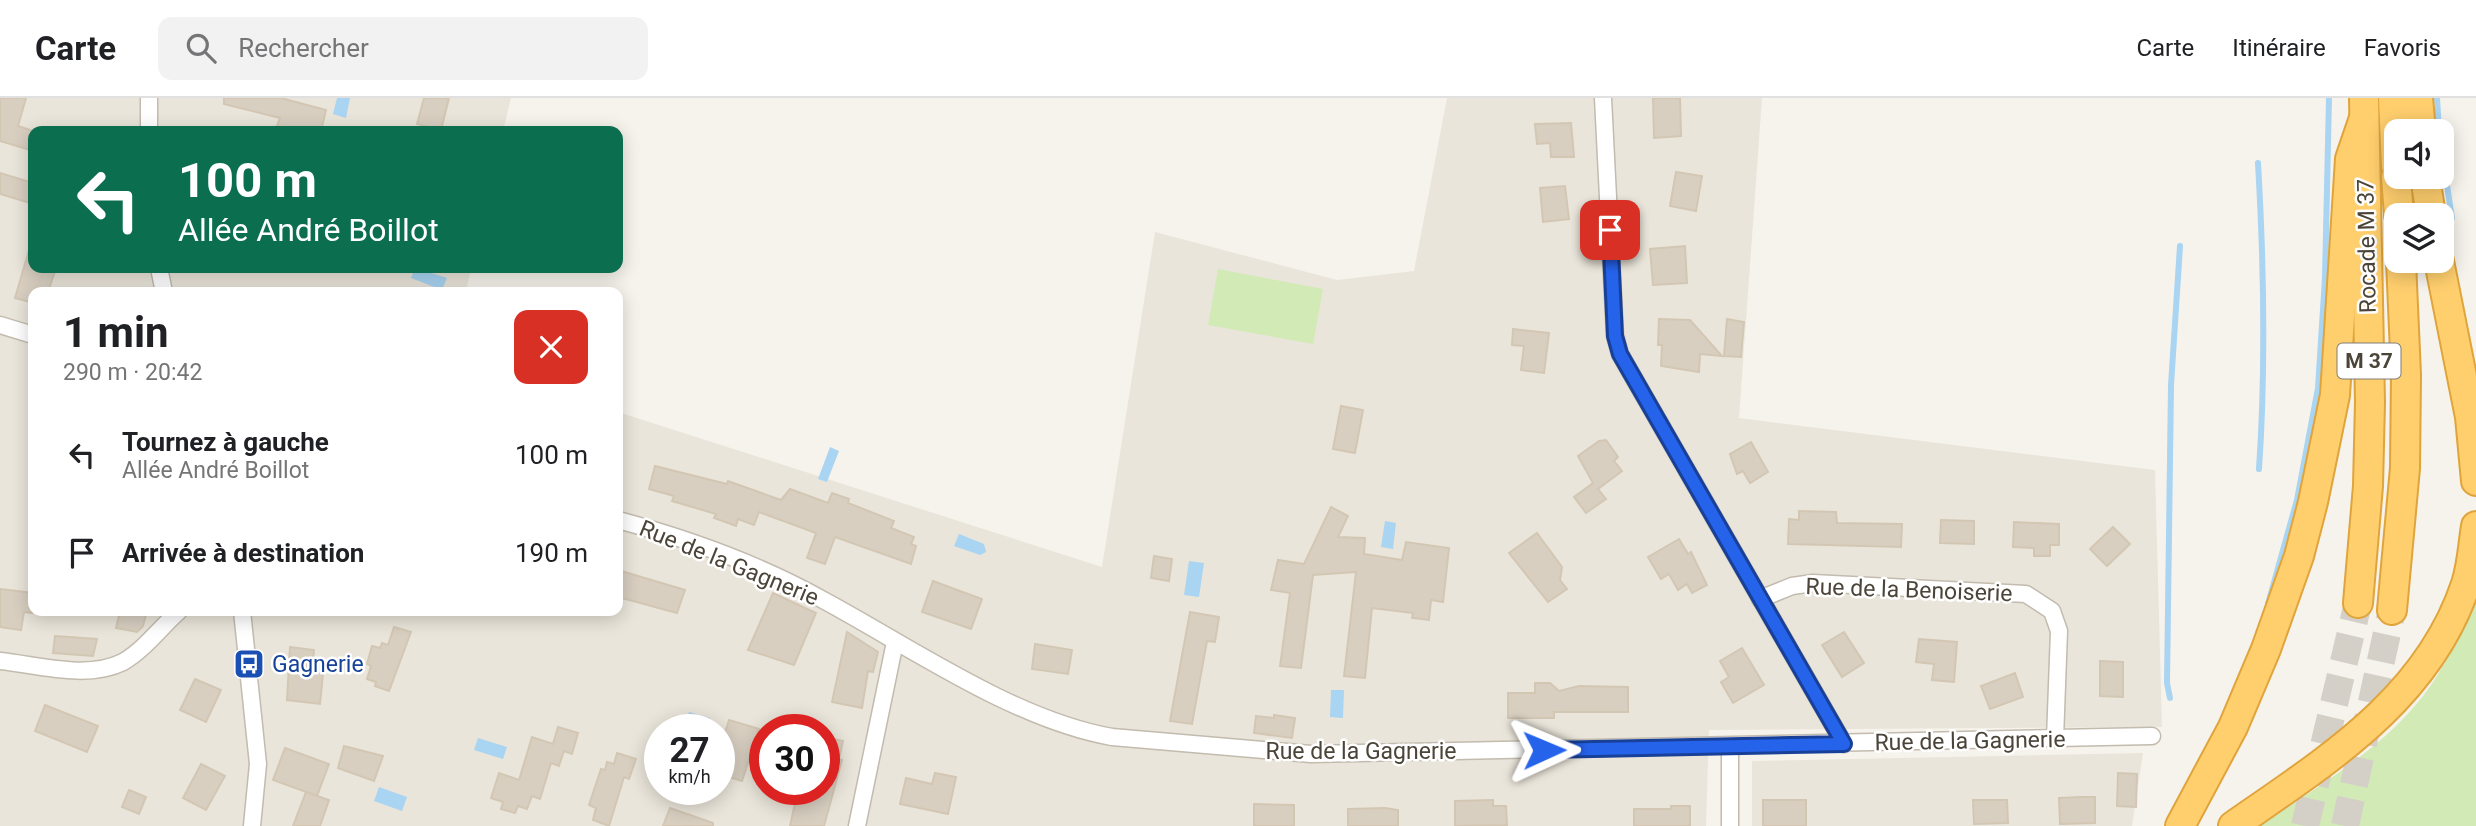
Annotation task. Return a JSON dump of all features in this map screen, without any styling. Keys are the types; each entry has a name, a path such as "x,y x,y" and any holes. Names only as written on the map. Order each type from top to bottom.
{"highway":[{"name":"Rocade M 37","path":"2393,98 2394,119"},
{"path":"2418,98 2420,119"},
{"name":"Rocade M 37","path":"2358,603 2368,486 2370,402 2364,108"},
{"path":"2180,826 2250,687 2285,600 2310,515 2335,394 2350,159 2364,108"},
{"name":"Rocade M 37","path":"2392,610 2405,468 2401,273"},
{"path":"2441,273 2470,417 2476,481"},
{"path":"2232,826 2331,758 2392,705 2434,650 2451,621 2466,582 2476,526"}],"street":[{"path":"149,98 149,126"},
{"path":"1604,98 1615,336 1620,354 1844,744"},
{"path":"0,324 28,333"},
{"name":"Rue de la Gagnerie","path":"623,521 655,530 778,577 988,691 1083,732 1112,737 1311,754 2152,736"},
{"name":"Rue de la Benoiserie","path":"1760,599 1792,586 1813,583 2026,594 2052,611 2060,631 2055,739"},
{"path":"0,660 81,670 111,666 137,650 174,616"},
{"path":"243,616 258,764 252,826"},
{"path":"857,826 895,642"},
{"path":"1730,747 1730,826"}],"shaded area":[{"path":"0,98 511,98 504,126 28,126 28,273 470,273 467,287 28,287 28,616 623,616 623,414 1102,567 1155,232 1337,280 1414,271 1447,98 1762,98 1739,418 2155,470 2162,727 1709,730 1706,826 0,826"},
{"path":"2143,753 2132,826 1752,826 1752,761"}],"green space":[{"path":"1218,269 1323,289 1313,344 1208,325"},
{"path":"2476,593 2476,826 2261,826 2352,763 2395,727 2414,707 2445,663"}],"water":[{"path":"337,98 350,98 346,118 333,114"},
{"path":"413,273 431,273 447,278 443,287 434,287 411,278"},
{"path":"830,447 839,451 827,482 818,479"},
{"path":"1385,521 1396,523 1393,549 1381,547"},
{"path":"959,534 984,544 986,552 980,555 954,546"},
{"path":"1189,561 1204,563 1199,597 1184,595"},
{"path":"1331,690 1344,690 1343,718 1330,717"},
{"path":"478,738 507,747 503,759 474,750"},
{"path":"379,787 407,797 402,811 374,801"}],"building":[{"path":"0,98 26,98 18,126 28,129 28,149 0,141"},
{"path":"224,98 281,98 326,110 322,126 277,126 280,118 224,104"},
{"path":"424,98 449,98 442,126 417,124"},
{"path":"1653,98 1680,98 1681,136 1654,138"},
{"path":"1571,123 1574,157 1551,157 1550,143 1537,144 1535,124"},
{"path":"1676,172 1702,176 1696,211 1670,206"},
{"path":"0,173 28,181 28,202 0,194"},
{"path":"1565,186 1569,219 1543,222 1540,188"},
{"path":"1685,246 1687,283 1653,285 1650,249"},
{"path":"28,253 28,273 54,273 50,287 28,287 28,302 15,298"},
{"path":"1659,319 1690,320 1722,356 1700,354 1699,372 1661,366 1662,345 1658,345"},
{"path":"1727,319 1744,322 1741,357 1724,356"},
{"path":"1513,329 1549,333 1544,373 1521,370 1524,346 1512,345"},
{"path":"1341,406 1363,410 1355,453 1333,449"},
{"path":"1606,440 1618,457 1614,461 1622,471 1598,489 1606,499 1586,513 1574,497 1593,483 1578,456 1599,441"},
{"path":"1751,442 1768,472 1750,483 1743,471 1737,474 1730,454"},
{"path":"655,466 727,484 728,481 781,500 790,489 828,503 832,493 849,499 848,503 894,521 891,528 914,537 911,544 916,546 911,564 835,537 825,564 807,558 816,533 759,512 754,525 738,519 736,526 714,518 716,514 672,501 674,496 649,489"},
{"path":"1331,507 1348,516 1338,537 1365,538 1364,554 1402,560 1406,542 1449,548 1443,602 1431,600 1429,620 1412,618 1413,613 1372,608 1365,678 1344,676 1356,572 1313,575 1301,668 1280,666 1290,593 1271,590 1278,560 1304,564"},
{"path":"1799,511 1836,512 1837,523 1902,524 1901,547 1788,544 1789,519 1799,520"},
{"path":"1941,520 1974,521 1974,544 1940,543"},
{"path":"2014,522 2059,524 2059,545 2050,545 2050,556 2034,556 2034,548 2013,547"},
{"path":"2113,527 2130,544 2107,566 2090,549"},
{"path":"1537,533 1562,567 1560,580 1567,589 1548,602 1509,553"},
{"path":"1679,539 1688,554 1691,552 1707,585 1692,593 1687,584 1678,590 1669,574 1661,579 1648,557"},
{"path":"1154,556 1172,559 1169,581 1151,578"},
{"path":"623,571 685,590 677,613 623,598"},
{"path":"933,581 982,599 971,629 922,612"},
{"path":"0,589 28,592 28,612 24,612 21,630 0,627"},
{"path":"773,593 816,613 794,665 748,650"},
{"path":"1190,612 1219,617 1215,642 1207,641 1192,724 1170,721"},
{"path":"119,616 146,616 143,626 137,632 116,628"},
{"path":"394,627 411,632 389,691 375,686 376,682 367,679 371,666 367,664 372,646 380,648 382,643 388,645"},
{"path":"847,632 878,652 873,672 868,671 862,708 832,702"},
{"path":"1844,632 1864,663 1842,677 1822,645"},
{"path":"55,636 97,639 93,656 53,653"},
{"path":"1919,639 1957,642 1954,682 1932,680 1934,664 1916,662"},
{"path":"1035,644 1072,650 1068,674 1032,669"},
{"path":"290,647 314,650 312,672 323,673 320,704 287,700"},
{"path":"1742,648 1764,685 1733,703 1721,682 1729,677 1720,661"},
{"path":"2100,661 2123,662 2123,697 2100,696"},
{"path":"2015,673 2023,697 1990,709 1981,686"},
{"path":"195,679 221,690 206,722 180,710"},
{"path":"1535,683 1550,683 1559,691 1579,686 1628,687 1628,712 1554,712 1554,718 1508,718 1508,693 1535,693"},
{"path":"45,705 98,726 87,752 35,731"},
{"path":"1274,715 1295,718 1292,738 1254,733 1256,716 1274,718"},
{"path":"735,722 749,726 749,760 742,781 735,779"},
{"path":"558,727 578,733 572,754 564,751 559,766 551,763 540,799 532,796 527,809 518,806 515,813 501,809 503,802 491,798 499,773 519,780 532,737 553,744"},
{"path":"344,746 383,756 374,781 338,768"},
{"path":"285,748 329,764 317,796 273,780"},
{"path":"617,753 636,759 629,779 624,777 609,826 593,820 596,808 589,805 601,769 605,770 607,762 614,764"},
{"path":"201,764 225,776 206,810 183,798"},
{"path":"935,773 956,777 948,814 900,804 906,778 932,784"},
{"path":"2118,773 2137,774 2136,807 2117,806"},
{"path":"129,790 146,797 139,814 122,807"},
{"path":"306,792 329,800 320,826 293,826"},
{"path":"2095,797 2095,823 2060,824 2059,798"},
{"path":"1493,800 1493,806 1506,806 1507,825 1455,826 1455,801"},
{"path":"1763,800 1806,800 1806,826 1763,826"},
{"path":"1973,800 2007,800 2008,823 1974,824"},
{"path":"1254,804 1294,805 1294,826 1254,826"},
{"path":"795,805 830,805 824,826 790,826"},
{"path":"1671,806 1690,806 1690,826 1634,826 1634,809 1671,809"},
{"path":"670,808 713,823 713,826 663,826"},
{"path":"1348,809 1398,810 1398,826 1348,826"}],"waterway":[{"path":"2268,604 2297,500 2318,388 2325,278 2329,98"},
{"path":"2437,98 2438,119"},
{"path":"2258,163 2263,316 2259,469"},
{"path":"2448,189 2450,203"},
{"path":"2170,698 2167,683 2171,385 2180,246"}],"tunnel":[{"path":"2305,826 2358,603"},
{"path":"2345,826 2392,610"}],"place":[{"name":"Gagnerie","path":"249,664"}],"route":[{"path":"1544,750 1844,744 1620,354 1615,336 1610,230"}]}
